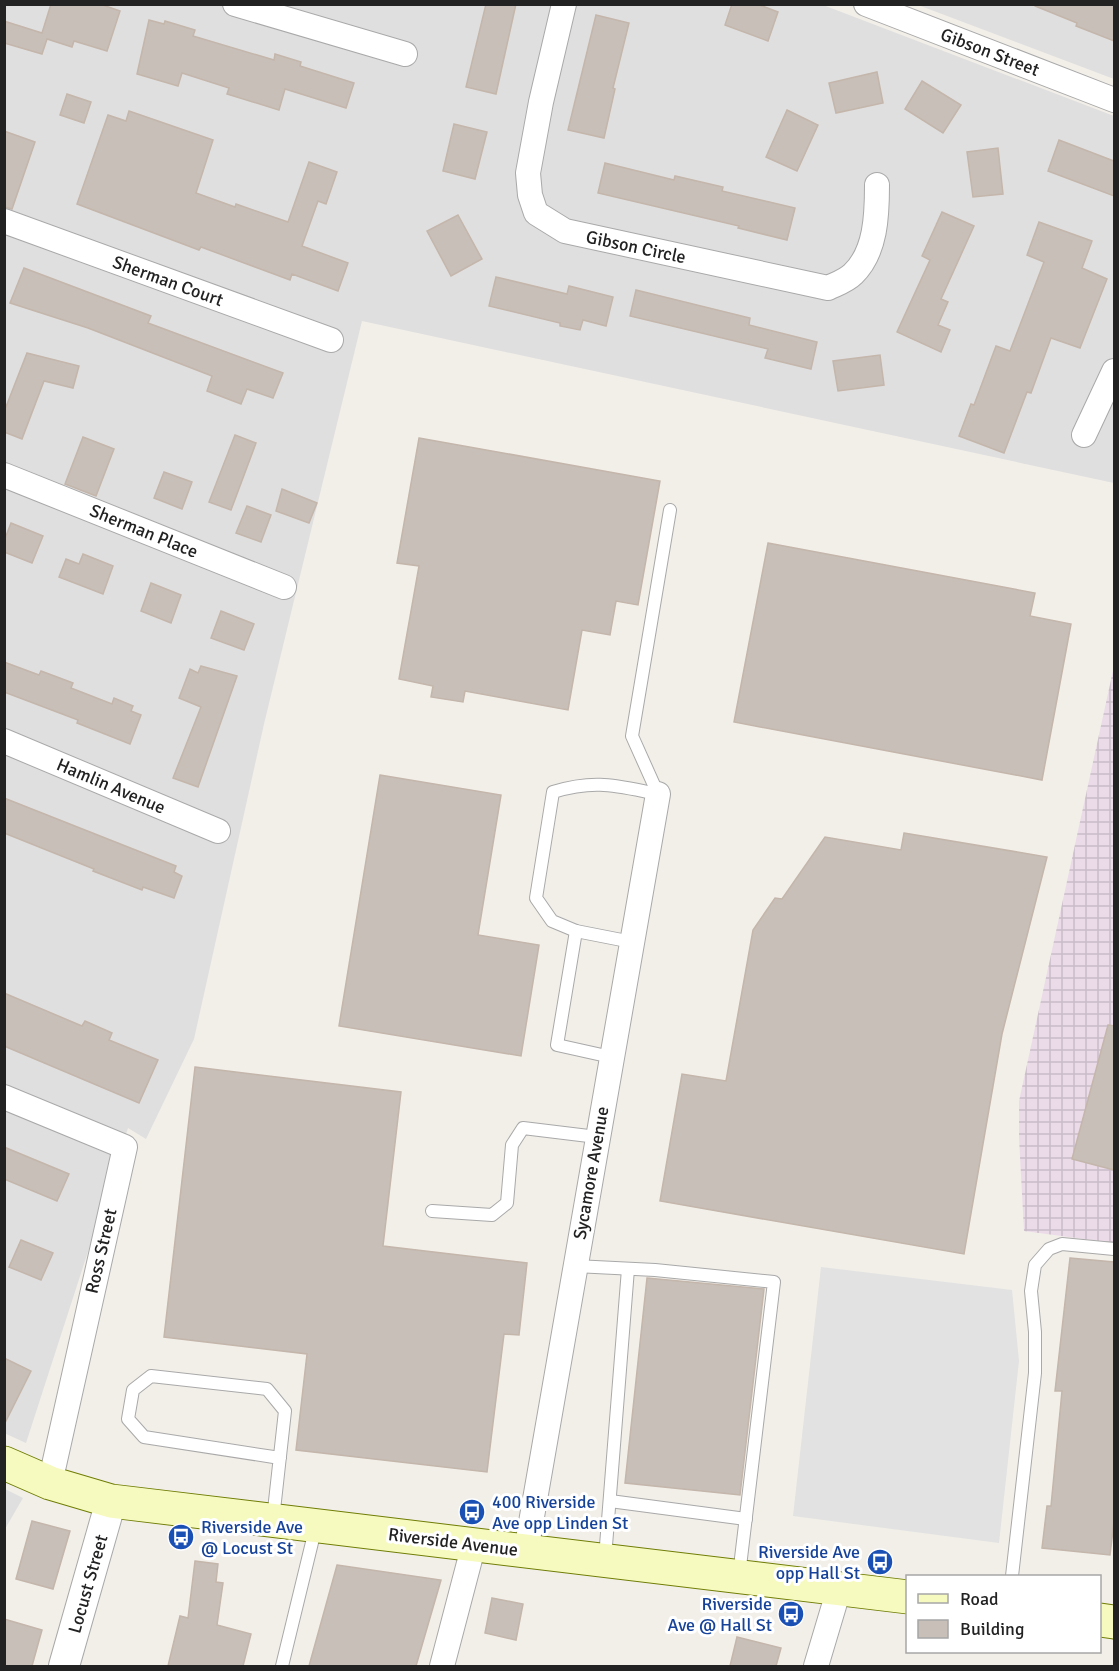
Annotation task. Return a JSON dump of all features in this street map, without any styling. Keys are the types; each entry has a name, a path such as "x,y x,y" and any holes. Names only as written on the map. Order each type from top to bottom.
{"main road":[{"name":"Riverside Avenue","path":"4,1463 50,1483 111,1501 906,1597"}],"street":[{"path":"235,4 405,54"},
{"name":"Gibson Circle","path":"564,4 541,102 528,173 530,195 536,213 550,223 565,231 828,288 854,274 866,256 876,225 877,185"},
{"name":"Gibson Street","path":"866,4 1114,100"},
{"name":"Sherman Court","path":"4,221 331,340"},
{"path":"1084,435 1114,371"},
{"name":"Sherman Place","path":"4,475 284,587"},
{"name":"Hamlin Avenue","path":"4,741 218,831"},
{"name":"Sycamore Avenue","path":"526,1551 658,794"},
{"name":"Ross Street","path":"4,1097 125,1147 50,1483"},
{"name":"Locust Street","path":"64,1666 111,1501"},
{"path":"442,1666 474,1544"},
{"path":"816,1666 838,1589"}],"lane":[{"path":"658,794 632,736 670,510"},
{"path":"632,942 576,931 552,921 536,898 553,792 574,786 603,783 658,794"},
{"path":"576,931 557,1045 611,1057"},
{"path":"432,1211 492,1215 507,1203 512,1145 523,1128 597,1137"},
{"path":"1012,1575 1035,1373 1035,1332 1031,1291 1035,1265 1048,1249 1062,1244 1114,1249"},
{"path":"575,1266 774,1282 739,1576"},
{"path":"605,1561 628,1269"},
{"path":"273,1520 280,1458 285,1411 267,1389 151,1376 133,1390 128,1419 144,1437 280,1458"},
{"path":"610,1501 746,1519"},
{"path":"282,1666 316,1525"}],"shaded area":[{"path":"4,5 823,5 1114,116 1114,483 362,321 264,724 194,1039 146,1139 128,1128 26,1443 4,1433"},
{"path":"918,5 1114,5 1114,79"},
{"path":"1114,666 1114,1243 1024,1231 1019,1101"},
{"path":"821,1267 1012,1290 1019,1361 999,1543 793,1516"},
{"path":"5,1489 23,1498 5,1529"}],"building":[{"path":"51,4 100,4 120,11 107,51 74,41 72,47 47,39 42,54 4,43 4,21 42,33"},
{"path":"486,4 516,4 496,94 466,87"},
{"path":"732,4 757,4 778,12 768,41 725,25"},
{"path":"1035,4 1114,4 1114,41 1076,26 1077,23 1035,6"},
{"path":"596,15 629,23 613,88 615,89 604,138 568,130"},
{"path":"149,20 164,24 165,21 195,30 193,36 274,60 275,54 301,62 300,66 354,83 346,108 285,89 279,110 227,94 229,88 182,73 178,86 137,74"},
{"path":"877,72 883,103 836,113 829,83"},
{"path":"922,81 961,105 943,133 905,109"},
{"path":"67,94 91,102 84,123 60,115"},
{"path":"787,110 818,125 797,171 766,157"},
{"path":"129,111 213,140 196,193 235,207 236,204 288,222 309,162 337,172 326,204 318,201 302,246 348,263 338,291 292,274 290,280 201,247 199,250 77,204 108,115 126,121"},
{"path":"454,124 487,132 475,179 443,171"},
{"path":"4,131 35,142 12,209 4,207"},
{"path":"1059,140 1114,161 1114,196 1048,171"},
{"path":"998,148 1003,194 973,197 967,152"},
{"path":"605,163 674,180 675,176 723,187 722,191 795,208 787,240 738,228 739,226 598,193"},
{"path":"942,212 974,226 941,299 948,302 938,325 950,330 941,352 897,332 930,260 922,256"},
{"path":"458,215 482,259 451,276 427,231"},
{"path":"1039,222 1092,241 1082,268 1107,279 1080,348 1051,338 1031,393 1027,392 1004,453 959,436 971,404 974,405 996,346 1010,351 1044,262 1027,255"},
{"path":"24,268 151,316 148,323 283,373 273,398 247,389 241,404 207,391 212,376 88,328 10,303"},
{"path":"496,277 567,294 569,286 613,297 606,326 583,320 580,330 489,306"},
{"path":"636,290 750,318 749,325 817,342 811,369 765,358 768,349 630,316"},
{"path":"27,353 79,366 73,388 44,381 22,439 4,432 4,412"},
{"path":"880,355 884,385 838,391 833,361"},
{"path":"235,435 256,443 231,510 209,502"},
{"path":"83,437 114,449 96,496 65,484"},
{"path":"419,438 660,481 638,605 616,601 610,635 582,630 568,710 465,691 463,702 431,697 433,686 399,679 419,566 397,563"},
{"path":"164,472 192,482 182,509 154,498"},
{"path":"282,489 317,503 309,523 276,511"},
{"path":"247,506 271,515 261,542 236,533"},
{"path":"11,523 43,536 32,563 4,552 4,541"},
{"path":"768,543 1035,593 1030,616 1071,624 1042,780 734,722"},
{"path":"83,554 113,566 103,594 59,577 66,559 79,564"},
{"path":"151,583 181,595 171,623 141,611"},
{"path":"221,611 254,624 244,650 211,638"},
{"path":"4,662 39,675 41,671 73,683 71,688 112,704 114,698 133,706 131,711 141,715 130,744 77,723 78,720 4,692"},
{"path":"201,666 237,676 198,787 173,778 201,707 179,698 190,669 198,673"},
{"path":"380,775 501,795 478,935 539,945 521,1056 339,1026"},
{"path":"4,798 176,866 174,872 182,876 174,898 143,887 142,890 4,833"},
{"path":"904,833 1047,857 1002,1034 964,1254 660,1201 682,1074 726,1081 753,930 775,898 782,899 825,837 901,850"},
{"path":"4,993 82,1026 85,1021 112,1033 109,1040 158,1060 139,1103 4,1046"},
{"path":"1108,1025 1114,1026 1114,1170 1072,1159"},
{"path":"195,1067 401,1092 383,1246 527,1263 519,1335 504,1334 487,1472 296,1450 307,1354 164,1337"},
{"path":"4,1147 69,1174 57,1201 4,1179"},
{"path":"21,1240 53,1253 41,1280 9,1267"},
{"path":"1070,1258 1114,1262 1114,1522 1110,1555 1042,1548 1047,1506 1051,1506 1062,1391 1055,1391"},
{"path":"647,1278 764,1289 740,1495 625,1483"},
{"path":"4,1358 31,1371 4,1425"},
{"path":"32,1521 70,1531 53,1589 16,1579"},
{"path":"195,1561 218,1564 216,1582 223,1583 217,1625 251,1634 243,1666 168,1666 180,1616 188,1618"},
{"path":"337,1565 441,1580 416,1666 309,1666"},
{"path":"492,1598 523,1604 516,1640 485,1633"},
{"path":"4,1619 42,1630 32,1666 4,1666"},
{"path":"737,1637 781,1648 776,1666 730,1666"}],"place":[{"name":"400 Riverside Ave opp Linden St","path":"472,1512"},
{"name":"Riverside Ave @ Locust St","path":"181,1537"},
{"name":"Riverside Ave opp Hall St","path":"880,1562"},
{"name":"Riverside Ave @ Hall St","path":"791,1614"}]}
